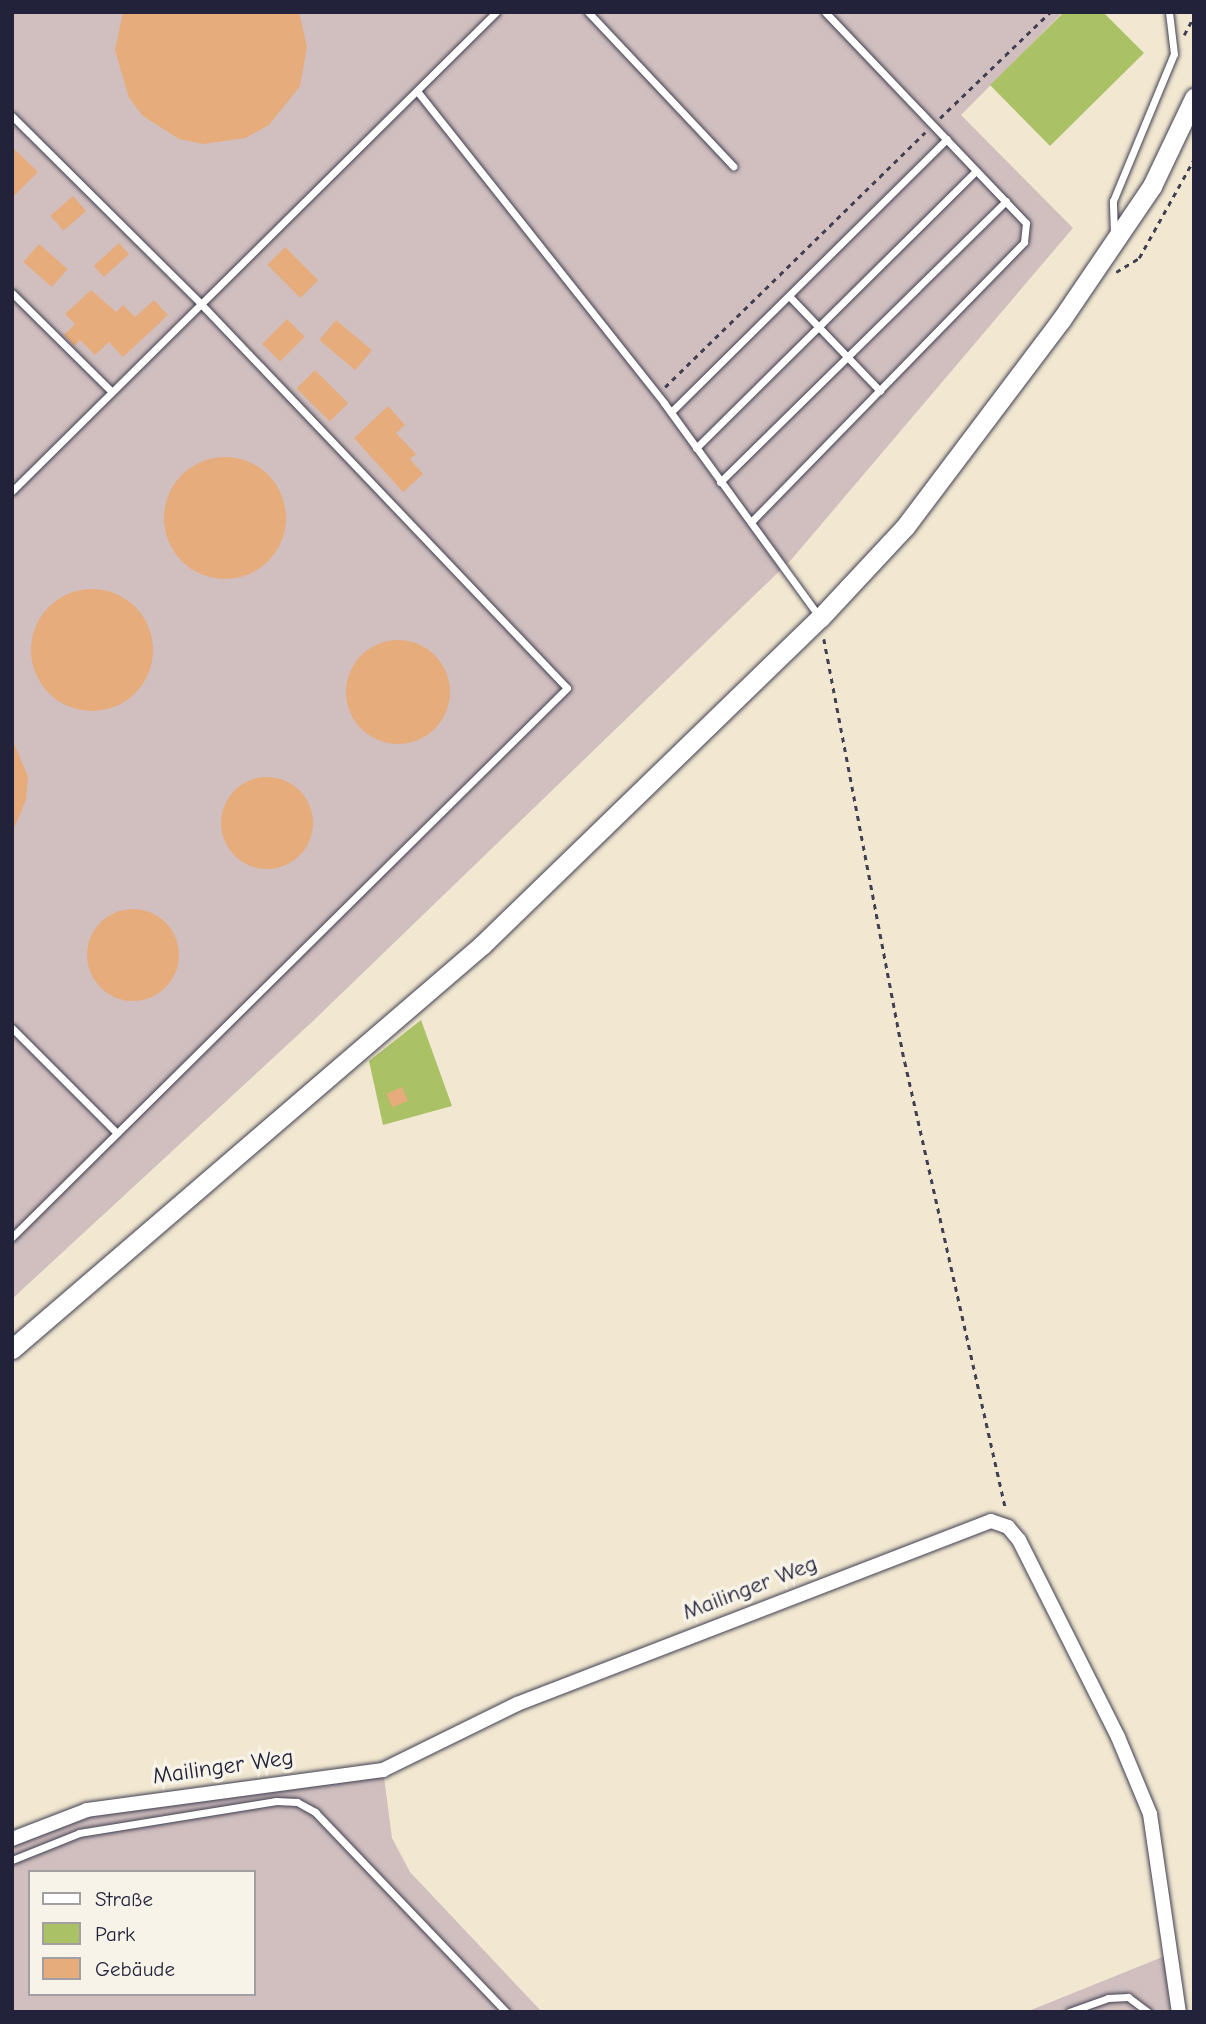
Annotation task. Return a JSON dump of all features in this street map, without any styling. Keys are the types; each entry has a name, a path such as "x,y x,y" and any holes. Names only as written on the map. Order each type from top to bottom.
{"street":[{"path":"12,1349 482,945 820,618 905,527 1100,266 1152,186 1194,98"},
{"name":"Mailinger Weg","path":"12,1839 87,1810 383,1770 517,1704 970,1526 990,1521 1008,1527"},
{"path":"1008,1527 1019,1540 1118,1737 1150,1814 1178,2012"}],"lane":[{"path":"12,491 496,12"},
{"path":"588,12 733,166"},
{"path":"751,522 1024,242 1026,223 825,12"},
{"path":"1119,236 1111,220 1113,201 1174,54 1169,12"},
{"path":"417,91 671,412 820,618"},
{"path":"12,116 201,304 567,688 12,1237"},
{"path":"671,412 947,139"},
{"path":"696,448 976,171"},
{"path":"720,482 1006,201"},
{"path":"12,293 111,391"},
{"path":"790,297 880,391"},
{"path":"12,1028 117,1133"},
{"path":"12,1860 79,1833 276,1801 297,1802 315,1812 506,2012"},
{"path":"1069,2012 1108,1998 1128,1997 1148,2012"}],"path":[{"path":"657,395 1050,12"},
{"path":"1100,266 1119,271 1139,258 1194,159"},
{"path":"820,618 905,1062 1008,1527"}],"shaded area":[{"path":"12,12 1063,12 961,115 1073,228 791,560 312,1022 12,1299"},
{"path":"384,1777 392,1838 410,1872 542,2012 12,2012 12,1845 82,1818 300,1784"},
{"path":"1165,1956 1170,2012 1026,2012"}],"green space":[{"path":"1064,12 1103,12 1144,53 1050,146 990,85"},
{"path":"421,1020 452,1106 383,1125 369,1061"}],"building":[{"path":"123,12 299,12 307,47 300,86 269,125 245,138 203,144 179,139 143,116 129,98 115,50"},
{"path":"12,147 38,172 12,198"},
{"path":"73,196 86,211 63,231 50,216"},
{"path":"119,243 129,254 104,277 94,266"},
{"path":"39,244 68,269 52,287 23,262"},
{"path":"285,247 318,280 301,298 267,265"},
{"path":"91,290 116,312 123,305 135,317 154,300 168,315 123,357 109,342 95,355 80,340 74,346 64,335 75,324 65,314"},
{"path":"287,319 305,337 280,361 262,344"},
{"path":"336,320 372,350 355,370 319,340"},
{"path":"315,370 348,403 330,422 297,388"},
{"path":"388,406 405,425 396,433 416,454 410,459 423,474 403,492 354,438"},
{"path":"225,457 248,461 268,475 282,495 286,518 282,541 268,561 248,575 225,579 202,575 182,561 168,541 164,518 168,495 182,475 202,461"},
{"path":"92,589 115,593 135,607 149,627 153,650 149,673 135,693 115,707 92,711 69,707 49,693 35,673 31,650 35,627 49,607 69,593"},
{"path":"398,640 418,644 435,655 446,672 450,692 446,712 435,729 418,740 398,744 378,740 361,729 350,712 346,692 350,672 361,655 378,644"},
{"path":"12,738 28,777 26,800 12,833"},
{"path":"267,777 285,780 300,790 310,805 313,823 310,841 300,856 285,866 267,869 249,866 234,856 224,841 221,823 224,805 234,790 249,780"},
{"path":"133,909 151,912 166,922 176,937 179,955 176,973 166,988 151,998 133,1001 115,998 100,988 90,973 87,955 90,937 100,922 115,912"},
{"path":"402,1087 408,1101 392,1107 386,1094"}]}
